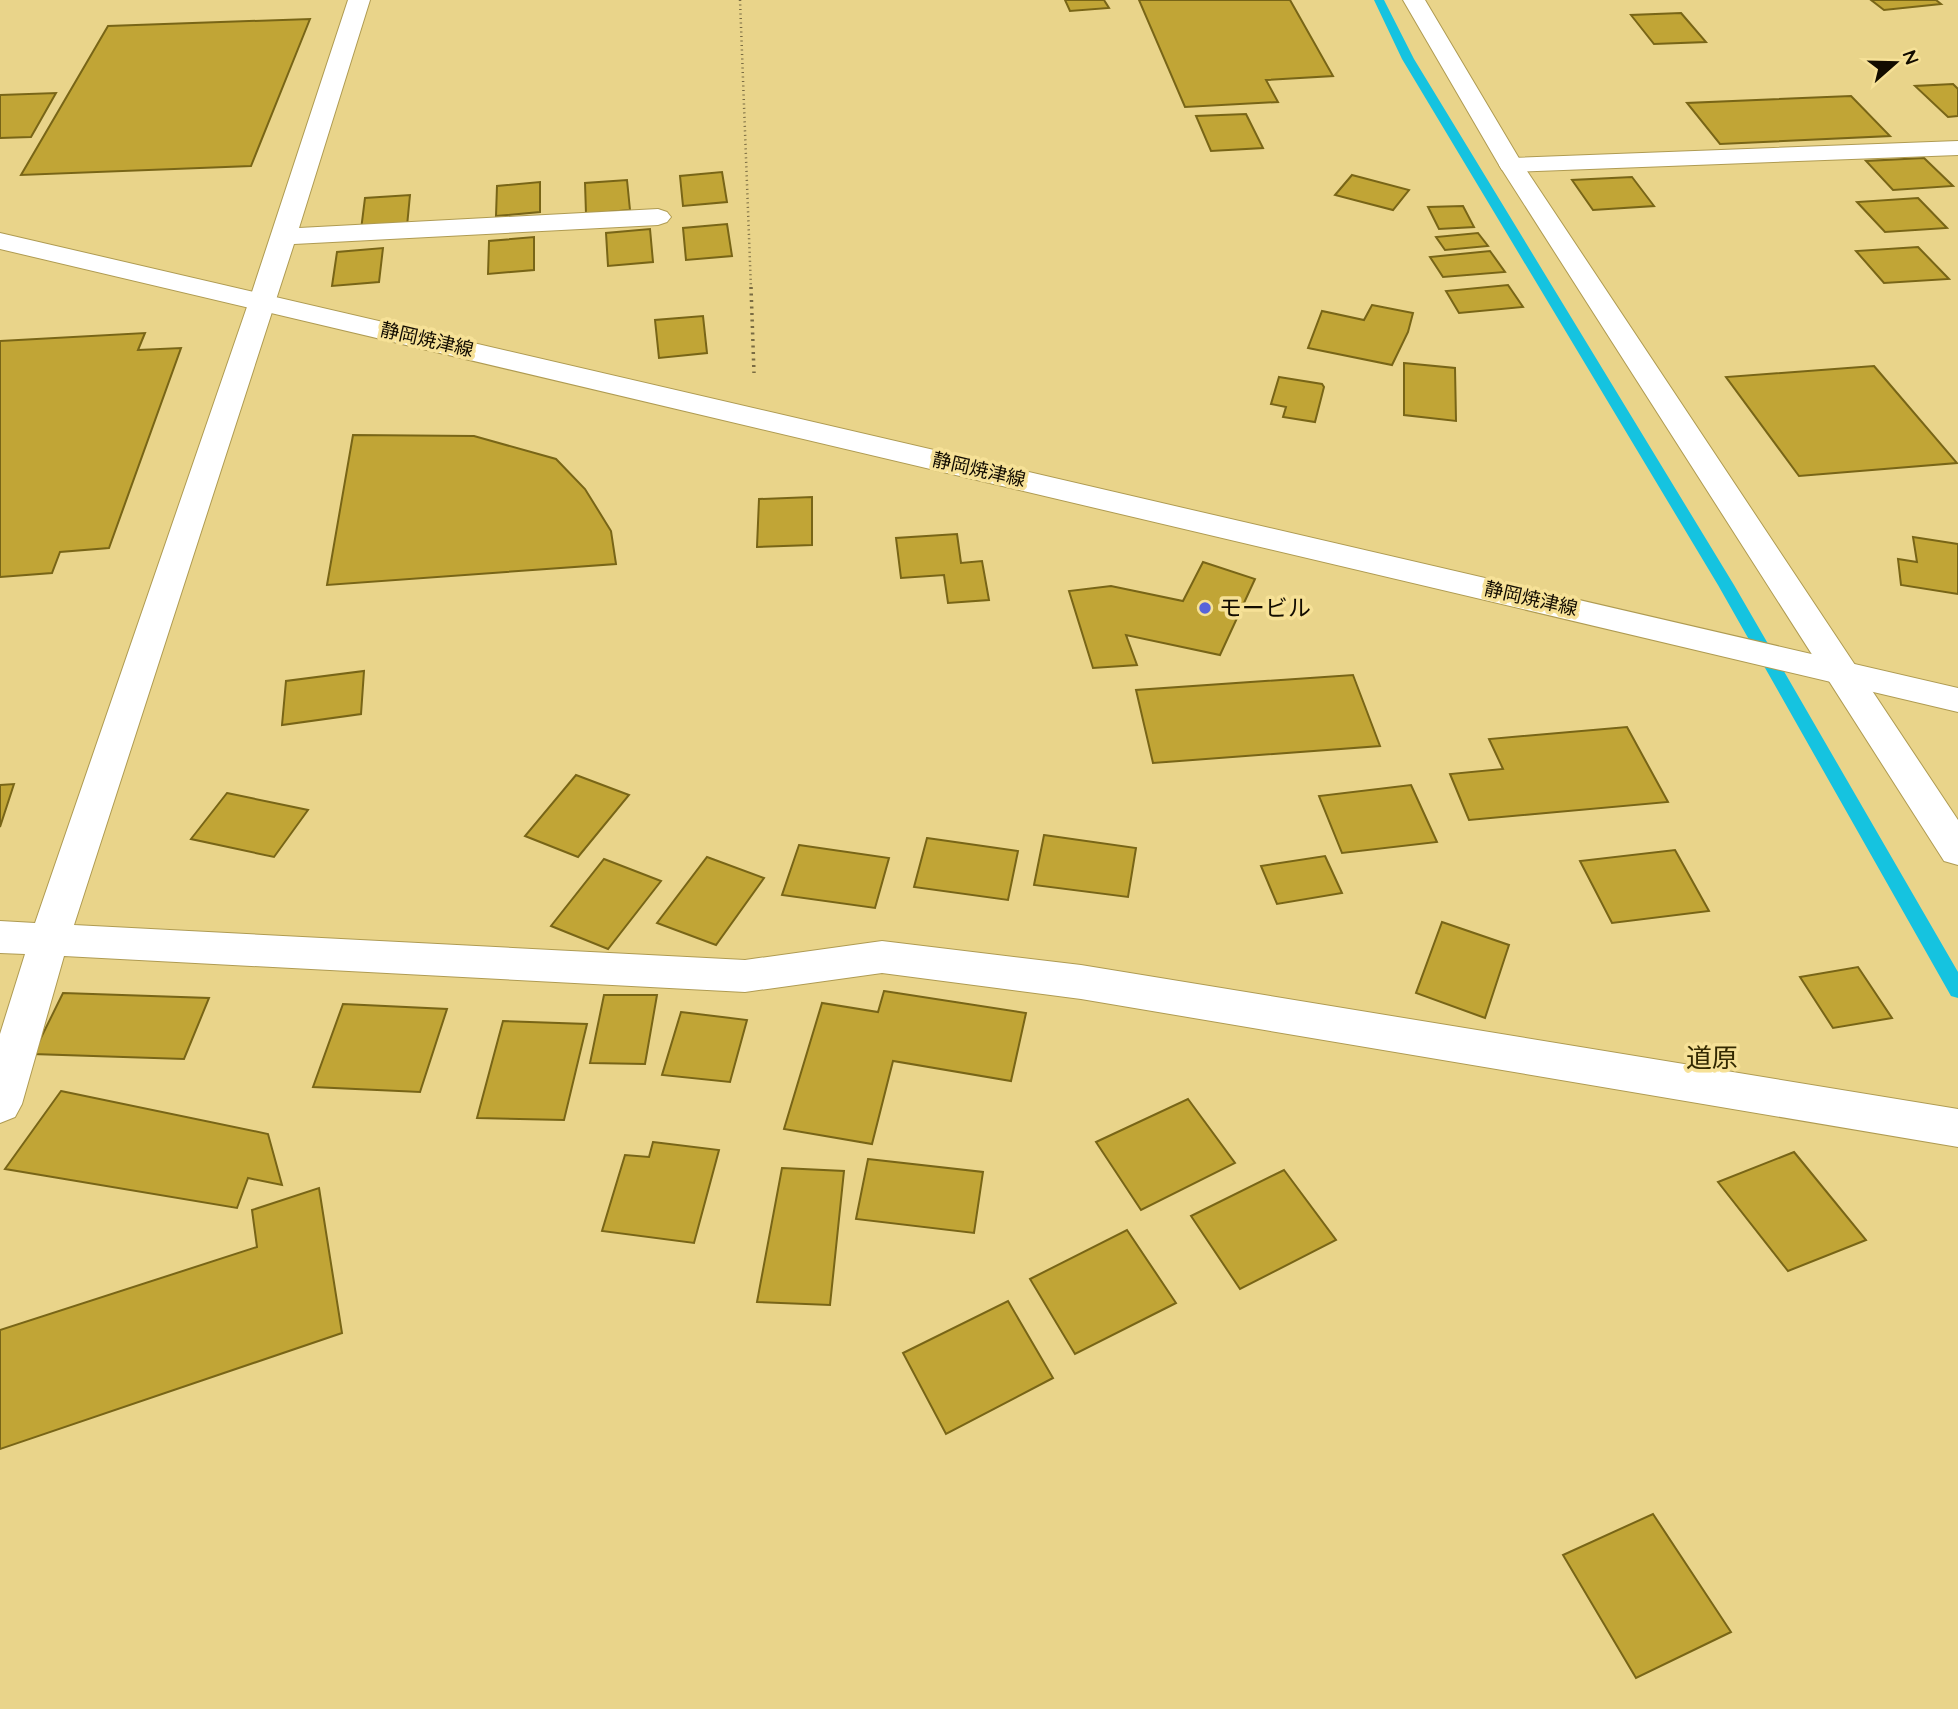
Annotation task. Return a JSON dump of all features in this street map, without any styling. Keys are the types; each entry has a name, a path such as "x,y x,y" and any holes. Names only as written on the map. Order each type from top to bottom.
{"street":[{"path":"0,1104 49,940 263,301 359,0"},
{"path":"1414,0 1511,165 1958,851"},
{"path":"1511,165 1954,152"},
{"path":"284,237 658,217"},
{"name":"静岡焼津線","path":"0,241 1841,670 1958,700"},
{"path":"0,937 746,976 882,957 1095,984 1958,1128"}],"path":[{"path":"740,0 756,416"}],"building":[{"path":"1065,0 1104,0 1109,8 1070,11"},
{"path":"1139,0 1290,0 1333,76 1266,80 1278,102 1185,107"},
{"path":"1871,0 1936,0 1941,4 1884,10"},
{"path":"1681,13 1706,42 1654,44 1631,15"},
{"path":"310,19 251,166 21,175 108,26"},
{"path":"1953,84 1958,89 1958,116 1948,117 1915,86"},
{"path":"56,93 31,137 0,138 0,95"},
{"path":"1851,96 1890,136 1720,144 1687,103"},
{"path":"1246,114 1263,148 1211,151 1196,116"},
{"path":"1924,158 1953,186 1893,190 1866,161"},
{"path":"722,172 727,202 683,206 680,176"},
{"path":"1352,175 1409,190 1393,210 1335,195"},
{"path":"1632,177 1654,206 1593,210 1572,180"},
{"path":"627,180 630,210 586,214 585,183"},
{"path":"540,182 540,212 496,216 497,186"},
{"path":"410,195 407,226 361,230 365,198"},
{"path":"1918,198 1947,228 1885,232 1857,202"},
{"path":"1463,206 1474,227 1439,229 1428,207"},
{"path":"727,224 732,256 686,260 683,228"},
{"path":"650,229 653,262 608,266 606,233"},
{"path":"1478,233 1488,246 1445,250 1436,237"},
{"path":"534,237 534,270 488,274 489,241"},
{"path":"1918,247 1949,279 1884,283 1856,251"},
{"path":"383,248 379,282 332,286 337,252"},
{"path":"1490,251 1505,272 1443,277 1430,257"},
{"path":"1508,285 1523,307 1459,313 1446,291"},
{"path":"1372,305 1413,313 1408,332 1392,365 1308,348 1322,311 1364,320"},
{"path":"703,316 707,353 659,358 655,320"},
{"path":"145,333 138,350 181,348 109,548 60,552 52,573 0,577 0,341"},
{"path":"1404,363 1455,368 1456,421 1404,415"},
{"path":"1874,366 1957,463 1799,476 1726,377"},
{"path":"1279,377 1322,384 1324,387 1315,422 1283,417 1286,407 1271,404"},
{"path":"353,435 474,436 556,459 585,489 611,531 616,564 327,585"},
{"path":"812,497 812,545 757,547 759,499"},
{"path":"957,534 961,563 982,561 989,600 948,603 944,575 901,578 896,538"},
{"path":"1913,537 1958,544 1958,594 1901,585 1898,559 1917,562"},
{"path":"1203,562 1255,579 1220,655 1126,635 1137,665 1093,668 1069,591 1111,586 1183,601"},
{"path":"364,671 361,714 282,725 286,681"},
{"path":"1353,675 1380,746 1153,763 1136,690"},
{"path":"1627,727 1668,802 1469,820 1450,774 1503,769 1489,739"},
{"path":"576,775 629,795 578,857 525,836"},
{"path":"14,784 0,827 0,785"},
{"path":"1411,785 1437,842 1342,853 1319,796"},
{"path":"227,793 308,810 274,857 191,839"},
{"path":"1044,835 1136,848 1128,897 1034,885"},
{"path":"927,838 1018,851 1008,900 914,887"},
{"path":"799,845 889,858 875,908 782,895"},
{"path":"1675,850 1709,911 1612,923 1580,861"},
{"path":"1325,856 1342,893 1277,904 1261,866"},
{"path":"707,857 764,878 716,945 657,923"},
{"path":"604,859 661,881 608,949 551,926"},
{"path":"1442,922 1509,945 1485,1018 1416,993"},
{"path":"1858,967 1892,1018 1833,1028 1800,977"},
{"path":"884,991 1026,1013 1011,1081 893,1061 872,1144 784,1129 822,1003 878,1012"},
{"path":"63,993 209,998 184,1059 33,1054"},
{"path":"604,995 657,995 645,1064 590,1063"},
{"path":"343,1004 447,1009 420,1092 313,1087"},
{"path":"681,1012 747,1020 730,1082 662,1075"},
{"path":"503,1021 587,1024 564,1120 477,1118"},
{"path":"61,1091 268,1134 282,1185 248,1178 237,1208 5,1169"},
{"path":"1188,1099 1235,1163 1141,1210 1096,1142"},
{"path":"653,1142 719,1150 694,1243 602,1231 625,1155 649,1157"},
{"path":"1794,1152 1866,1240 1788,1271 1718,1182"},
{"path":"868,1159 983,1172 974,1233 856,1219"},
{"path":"782,1168 844,1171 830,1305 757,1302"},
{"path":"1284,1170 1336,1240 1240,1289 1191,1216"},
{"path":"319,1188 342,1333 0,1449 0,1330 257,1247 252,1210"},
{"path":"1127,1230 1176,1303 1075,1354 1030,1279"},
{"path":"1008,1301 1053,1378 946,1434 903,1353"},
{"path":"1653,1514 1731,1632 1636,1678 1563,1555"}],"waterway":[{"path":"1379,0 1408,59 1726,585 1958,990"}],"place":[{"name":"モービル","path":"1205,608"}],"district":[{"name":"道原","path":"1712,1058"}]}
